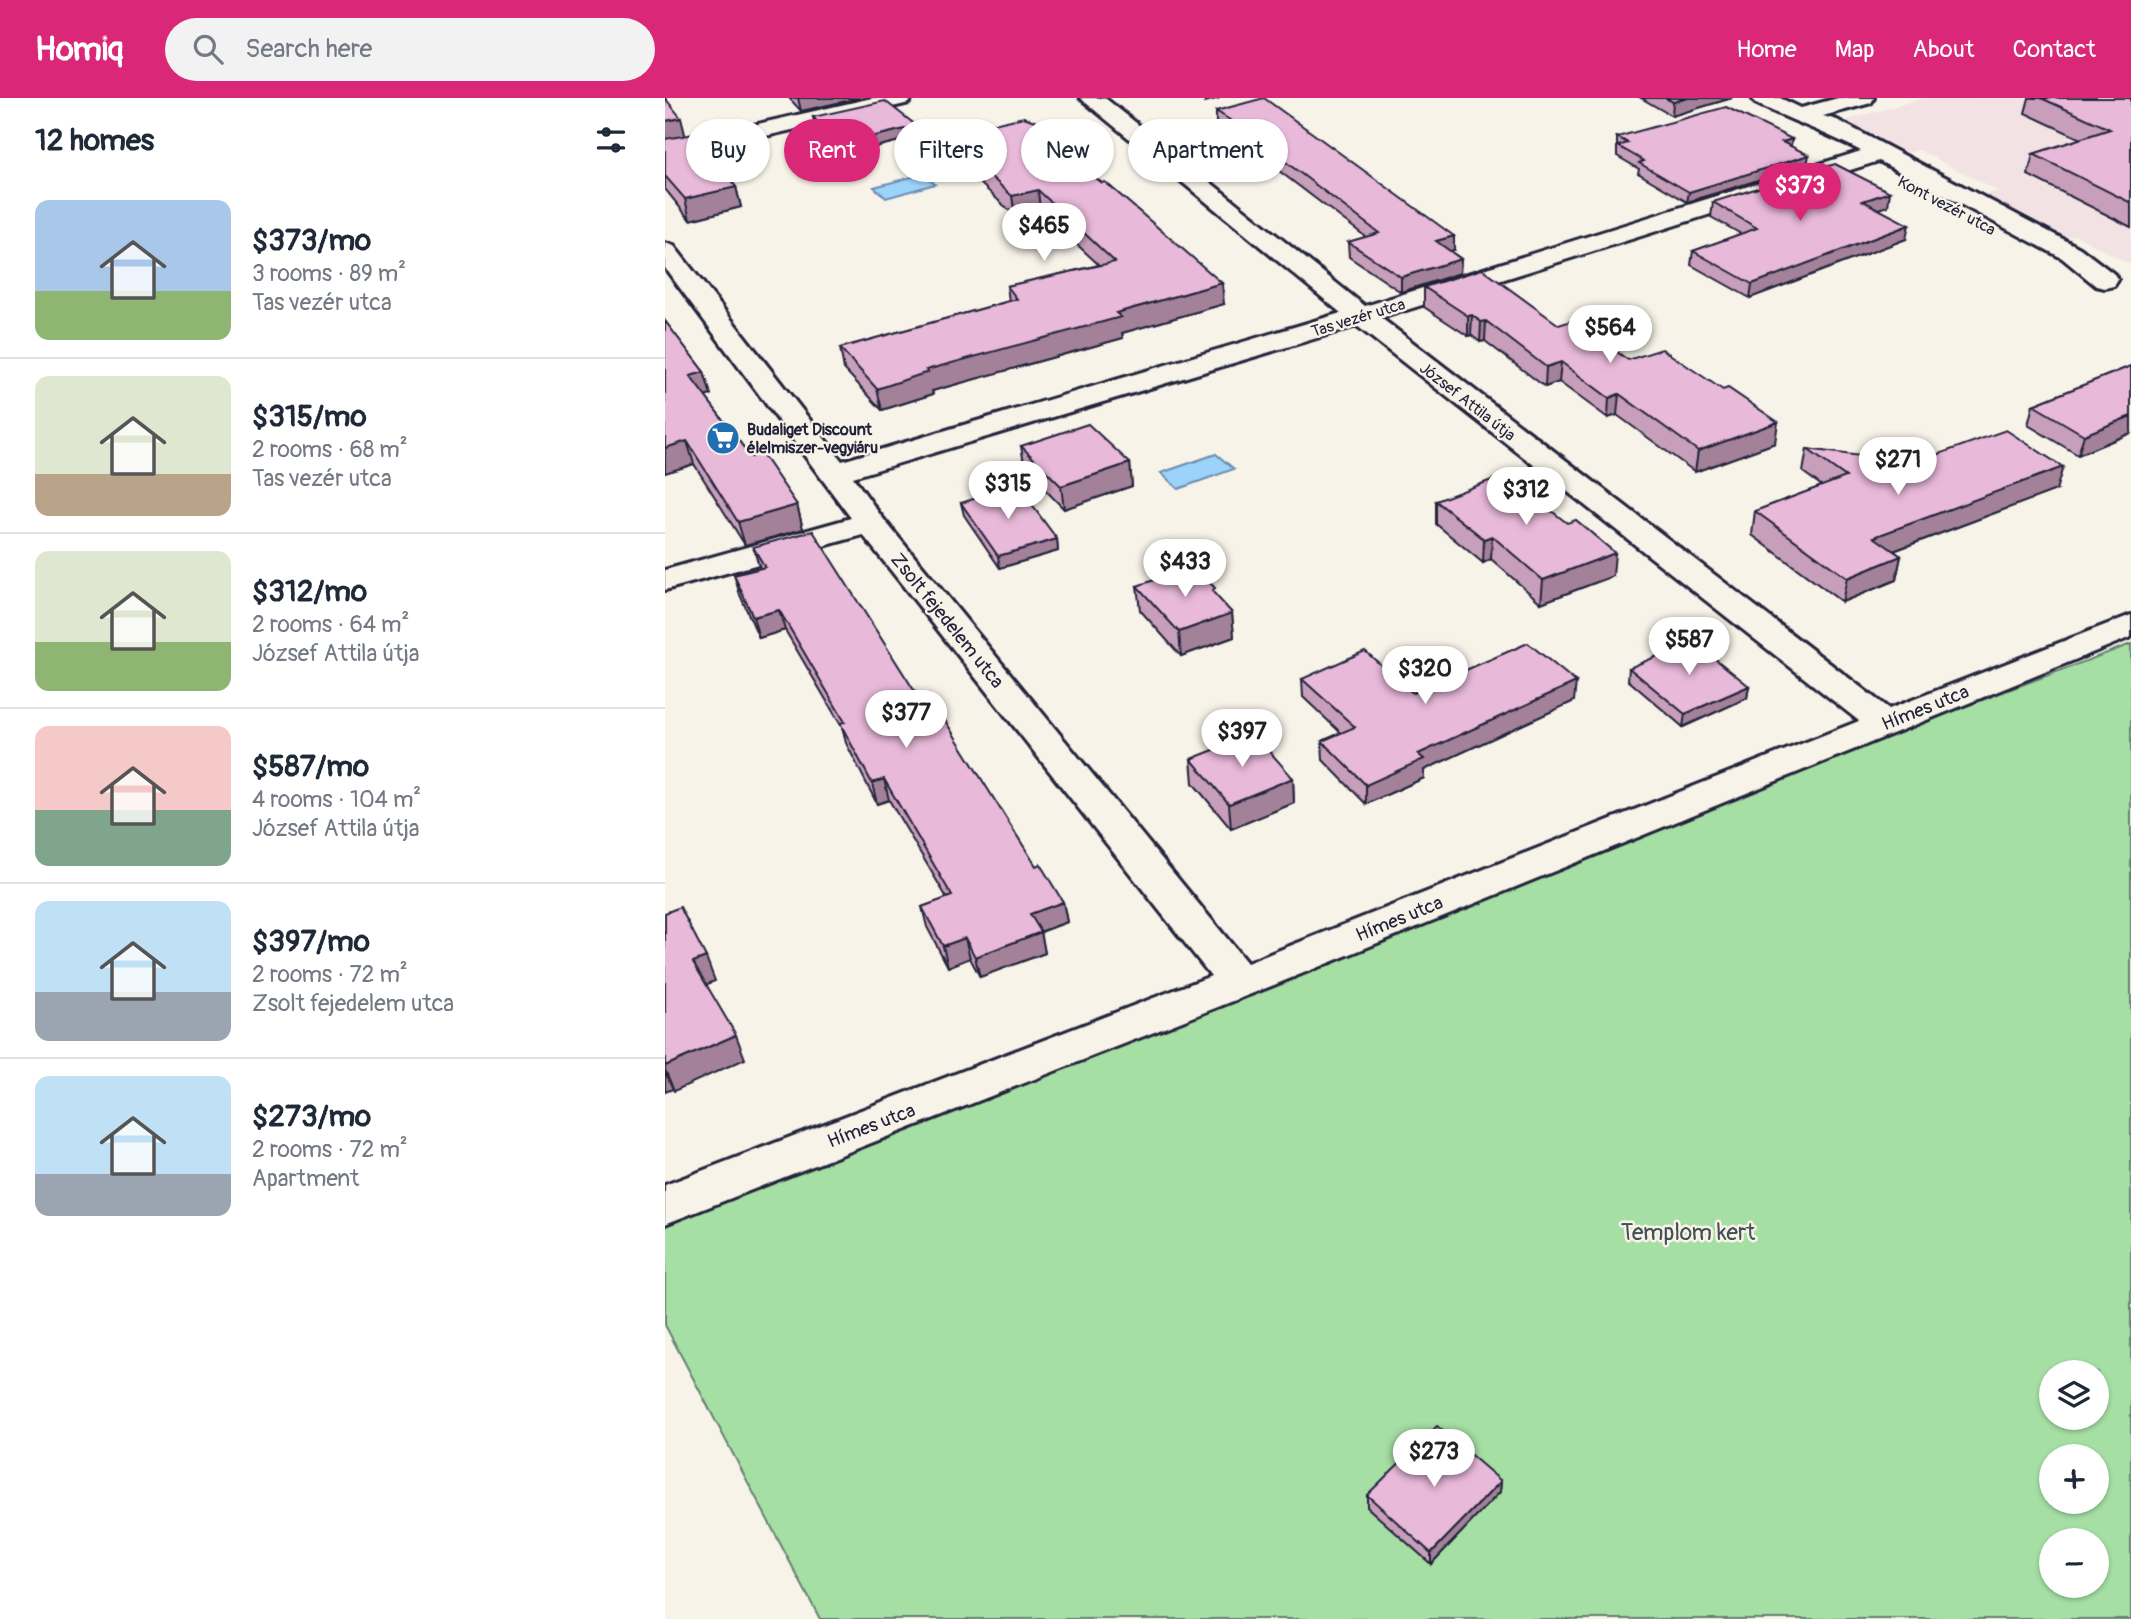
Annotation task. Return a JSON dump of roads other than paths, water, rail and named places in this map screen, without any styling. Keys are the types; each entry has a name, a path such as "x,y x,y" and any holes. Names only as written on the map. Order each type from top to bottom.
{"street":[{"path":"665,152 901,98"},
{"name":"József Attila útja","path":"1091,98 1361,316 1885,723"},
{"name":"Kont vezér utca","path":"1763,98 1799,116 1807,131 1869,156 1983,215 2047,258 2131,293"},
{"path":"1799,116 1863,98"},
{"name":"Tas vezér utca","path":"835,472 1361,316 1869,156"},
{"name":"Zsolt fejedelem utca","path":"669,262 835,472 870,523 1239,982"},
{"path":"2105,280 2131,269"},
{"path":"665,580 870,523"},
{"name":"Hímes utca","path":"665,1205 1239,982 2131,625"}],"water":[{"path":"894,182 935,184 886,198 874,187"},
{"path":"1216,454 1234,469 1178,489 1161,473"}],"place":[{"name":"Budaliget Discount élelmiszer-vegyiáru","path":"723,438"}],"park label":[{"name":"Templom kert","path":"1688,1232"}]}
